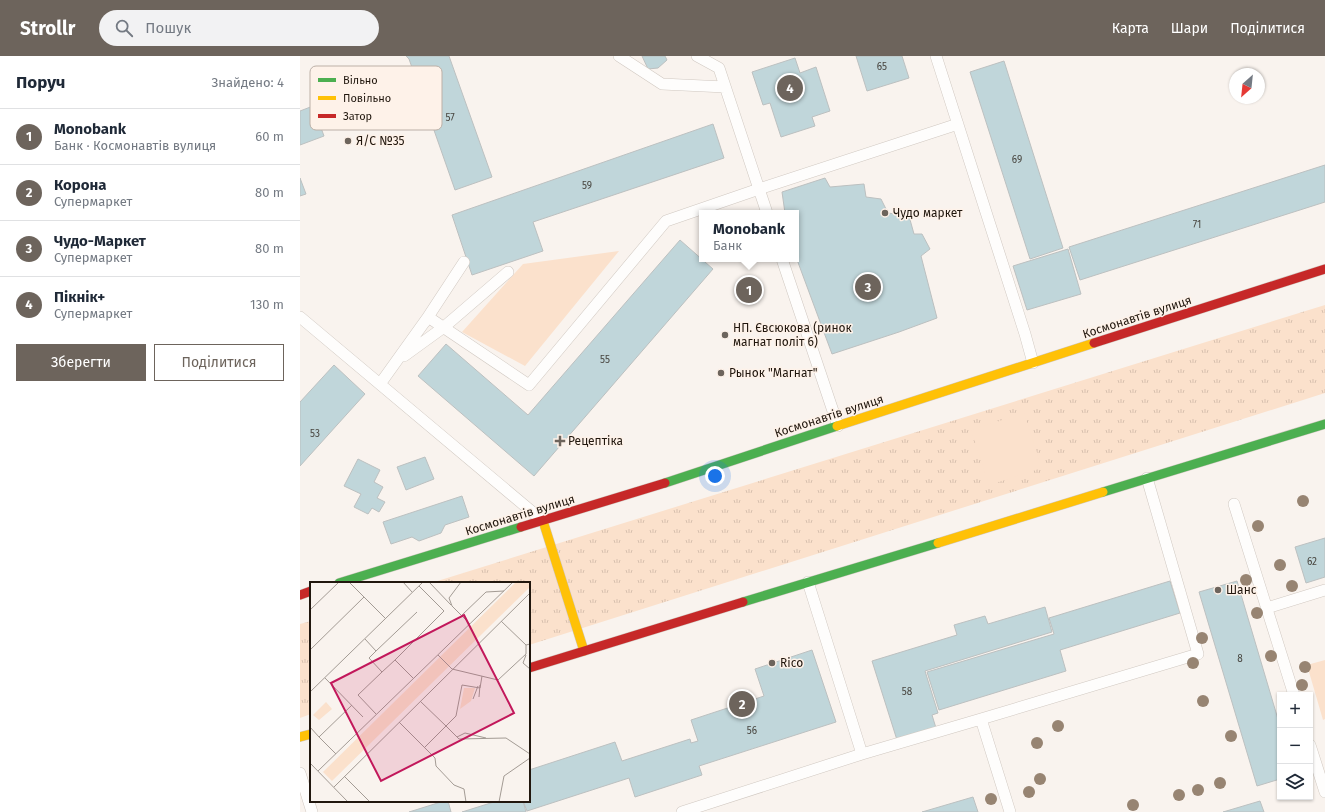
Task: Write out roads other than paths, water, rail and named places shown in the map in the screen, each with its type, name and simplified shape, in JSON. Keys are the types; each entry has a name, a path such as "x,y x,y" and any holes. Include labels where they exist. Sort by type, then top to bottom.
{"street":[{"name":"Космонавтів вулиця","path":"342,582 634,493 1325,268"},
{"path":"530,668 1325,424"},
{"path":"543,522 584,651"},
{"path":"300,595 310,591"},
{"path":"300,737 310,734"}],"lane":[{"path":"619,56 662,84 725,87"},
{"path":"629,56 640,70"},
{"path":"697,56 719,68 766,210"},
{"path":"936,56 1033,363"},
{"path":"428,317 529,385 666,221 958,124"},
{"path":"380,384 428,317 464,262"},
{"path":"783,262 838,426"},
{"path":"396,361 444,327 508,272"},
{"path":"300,316 543,522"},
{"path":"682,812 862,754 1198,654 1148,478"},
{"path":"1234,504 1293,692"},
{"path":"808,582 862,754"},
{"path":"1267,608 1325,590"},
{"path":"981,719 1010,812"},
{"path":"1313,754 1325,792"},
{"path":"300,773 312,812"}],"place":[{"name":"Пікнік+","path":"790,88"},
{"name":"Я/С №35","path":"348,141"},
{"name":"Чудо маркет","path":"885,213"},
{"name":"Чудо-Маркет","path":"868,287"},
{"name":"Monobank","path":"749,290"},
{"name":"НП. Євсюкова (ринок магнат політ 6)","path":"725,335"},
{"name":"Рынок \"Магнат\"","path":"721,373"},
{"name":"Рецептіка","path":"560,441"},
{"name":"Шанс","path":"1218,590"},
{"name":"Rico","path":"772,663"},
{"name":"Корона","path":"742,704"}]}
